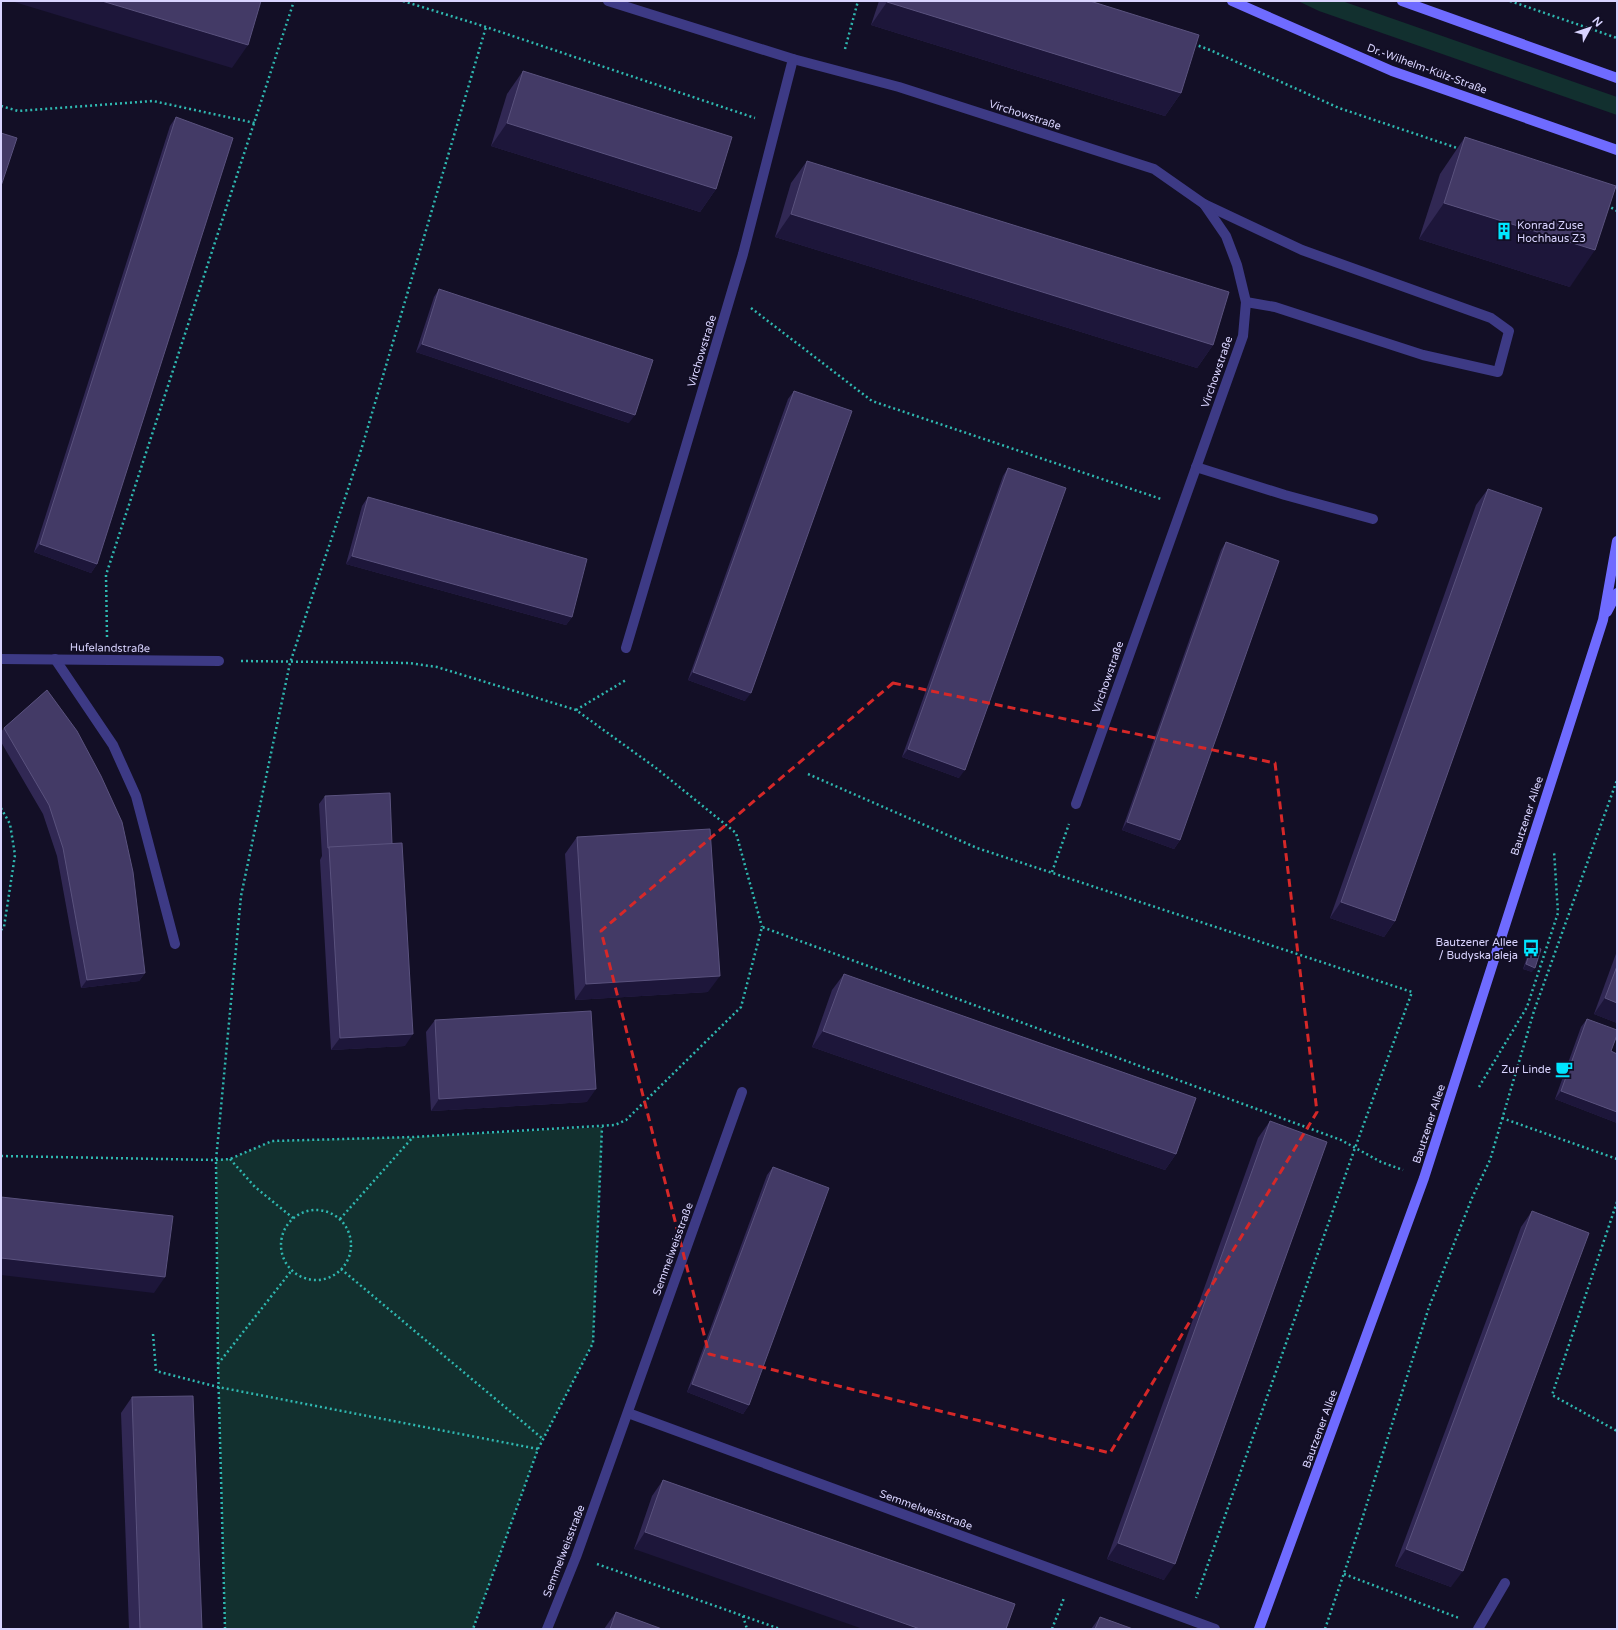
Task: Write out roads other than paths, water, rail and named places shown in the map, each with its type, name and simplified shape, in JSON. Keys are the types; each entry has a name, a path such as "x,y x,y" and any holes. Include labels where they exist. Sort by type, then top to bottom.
{"street":[{"name":"Virchowstraße","path":"608,1 793,58 899,87 1154,169 1204,204 1226,236 1237,265 1246,302 1243,336 1076,804"},
{"name":"Dr.-Wilhelm-Külz-Straße","path":"1232,1 1392,71 1617,150"},
{"path":"1402,1 1617,78"},
{"name":"Virchowstraße","path":"626,648 732,293 793,58"},
{"path":"1204,204 1302,250 1491,318 1509,331 1498,372 1423,355 1275,307 1246,302"},
{"path":"1196,467 1285,495 1373,519"},
{"name":"Bautzener Allee","path":"1260,1629 1424,1178 1603,620 1617,541"},
{"name":"Bautzener Allee","path":"1603,620 1617,593"},
{"name":"Hufelandstraße","path":"1,659 219,661"},
{"path":"55,659 113,745 136,796 175,944"},
{"name":"Semmelweisstraße","path":"547,1629 576,1557 742,1092"},
{"name":"Semmelweisstraße","path":"628,1413 1215,1629"},
{"path":"1478,1627 1505,1583"}],"place":[{"name":"Konrad Zuse Hochhaus Z3","path":"1504,231"},
{"name":"Bautzener Allee / Budyska aleja","path":"1531,948"},
{"name":"Zur Linde","path":"1564,1069"}]}
